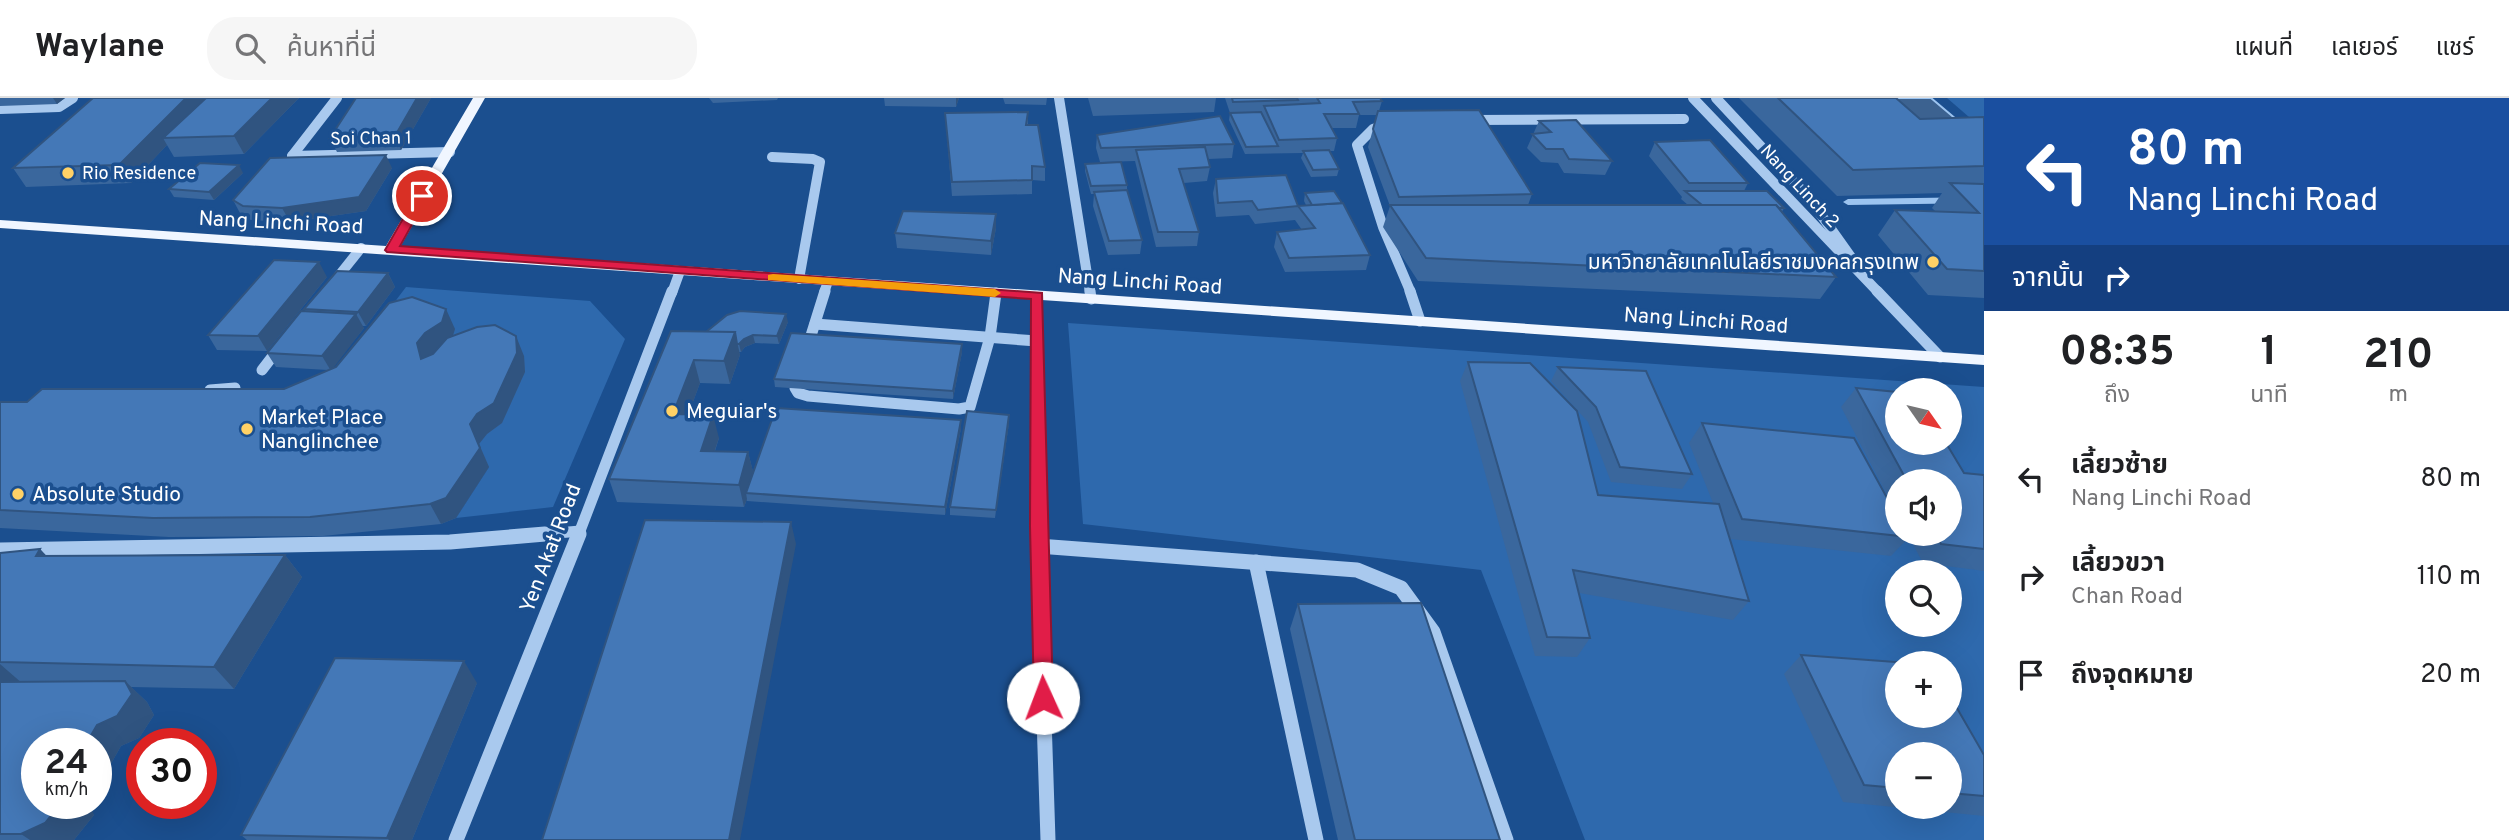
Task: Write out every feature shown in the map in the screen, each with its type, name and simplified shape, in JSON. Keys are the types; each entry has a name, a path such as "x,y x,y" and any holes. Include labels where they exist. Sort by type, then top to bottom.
{"main road":[{"path":"391,250 479,98"},
{"name":"Nang Linchi Road","path":"0,225 1984,360"}],"street":[{"path":"0,109 59,107 73,98"},
{"name":"Soi Chan 1","path":"337,98 292,156 450,152"},
{"path":"1059,98 1091,299"},
{"name":"Nang Linch 2","path":"1693,98 1940,357"},
{"path":"1716,98 1776,159 1835,228 1867,282"},
{"path":"1464,120 1684,119"},
{"path":"1396,120 1373,129 1357,145 1383,227 1420,321"},
{"path":"772,156 813,159 820,162 799,279"},
{"path":"322,296 361,248"},
{"name":"Yen Akat Road","path":"456,840 580,531 680,271"},
{"path":"809,342 828,281"},
{"path":"795,388 798,393 808,396 836,395 902,400 960,410 970,407 989,337 996,293"},
{"path":"1037,296 1038,546 1048,840"},
{"path":"815,324 916,336 1037,341"},
{"path":"262,370 288,338"},
{"path":"193,391 235,388"},
{"path":"0,550 450,542 580,531"},
{"path":"1038,546 1357,570 1401,588 1433,632 1506,840"},
{"path":"1256,562 1315,840"}],"shaded area":[{"path":"1880,98 1931,98 1976,136 1921,135"},
{"path":"1947,98 1984,98 1984,130"},
{"path":"406,287 590,301 625,339 553,507 456,518 489,467 378,324"},
{"path":"1068,323 1885,380 1885,455 1962,455 1962,385 1984,387 1984,840 1585,840 1481,570 1083,524"}],"building":[{"path":"93,98 186,98 119,165 13,168"},
{"path":"206,98 272,98 234,136 163,138"},
{"path":"356,98 417,98 395,136 330,138"},
{"path":"1232,98 1297,98 1298,100 1233,102"},
{"path":"1317,98 1380,98 1382,101 1353,102 1359,114 1324,114 1337,138 1279,140 1264,106 1320,103"},
{"path":"1778,98 1896,98 1920,119 1984,117 1984,166 1853,170"},
{"path":"1479,110 1532,194 1399,197 1373,129 1378,111"},
{"path":"1028,112 1026,125 1038,125 1045,167 1032,166 1032,180 952,182 945,113"},
{"path":"1261,112 1278,146 1246,147 1230,113"},
{"path":"1220,116 1234,144 1101,148 1097,135"},
{"path":"1576,120 1612,161 1569,159 1563,149 1546,149 1532,134 1551,132 1539,121"},
{"path":"1710,140 1748,183 1689,183 1655,142"},
{"path":"1205,147 1210,167 1179,169 1199,232 1158,232 1136,150"},
{"path":"1329,150 1339,169 1313,170 1303,151"},
{"path":"386,155 359,197 282,208 243,206 233,200 270,158"},
{"path":"1121,162 1127,185 1091,186 1085,164"},
{"path":"200,163 239,165 209,192 169,189"},
{"path":"1286,175 1298,206 1258,210 1252,201 1218,203 1216,179"},
{"path":"1950,183 1984,184 1984,271 1947,269 1895,210 1979,213"},
{"path":"1127,190 1142,240 1109,241 1094,192"},
{"path":"1334,191 1342,203 1312,205 1305,193"},
{"path":"1685,191 1767,191 1784,208 1776,205 1702,205"},
{"path":"1343,203 1370,255 1289,258 1277,232 1315,228 1298,206"},
{"path":"1390,205 1776,205 1836,277 1426,258"},
{"path":"903,211 996,214 991,241 895,233"},
{"path":"274,260 319,262 258,336 208,335"},
{"path":"337,271 388,273 358,312 304,309"},
{"name":"Market Place Nanglinchee","path":"412,297 446,309 442,322 425,333 417,343 421,359 433,354 447,338 477,327 495,325 516,336 517,353 494,403 477,414 470,424 480,448 446,498 430,504 310,517 153,518 0,510 0,402 27,402 42,389 284,389 336,367 389,303"},
{"path":"301,311 356,314 322,356 267,353"},
{"path":"740,311 786,314 777,336 753,335 737,344 735,332 706,332 727,315"},
{"path":"671,331 735,332 724,361 694,360 673,414 713,415 701,451 748,452 739,485 609,479"},
{"path":"791,333 962,344 953,391 774,379"},
{"path":"1468,362 1530,363 1577,411 1598,495 1719,504 1749,601 1573,570 1590,638 1547,637"},
{"path":"1558,367 1646,371 1692,474 1620,467 1596,407"},
{"path":"1856,388 1885,391 1885,441"},
{"path":"776,408 961,420 945,507 746,493"},
{"path":"967,411 1009,415 996,510 950,507"},
{"path":"1702,423 1854,438 1885,494 1885,534 1742,519"},
{"path":"1893,455 1953,455 1962,469 1900,469"},
{"path":"1962,470 1964,473 1984,475 1984,549 1958,546 1962,546"},
{"path":"645,520 791,522 729,840 542,840"},
{"path":"40,549 36,556 285,555 214,667 0,662 0,553"},
{"path":"1421,603 1500,840 1355,840 1298,604"},
{"path":"1801,655 1885,661 1885,728 1962,728 1962,717 1984,755 1984,796 1962,794 1962,742 1885,742 1885,787 1864,785"},
{"path":"335,658 464,661 387,838 241,835"},
{"path":"125,681 132,694 117,716 95,728 21,728 21,819 48,819 21,834 0,834 0,682"}],"waterway":[{"path":"1848,202 1984,200"}],"slow traffic":[{"path":"773,277 995,293"}],"place":[{"name":"Rio Residence","path":"68,173"},
{"name":"มหาวิทยาลัยเทคโนโลยีราชมงคลกรุงเทพ","path":"1933,262"},
{"name":"Meguiar's","path":"672,411"},
{"name":"Market Place Nanglinchee","path":"247,429"},
{"name":"Absolute Studio","path":"18,494"}],"route":[{"path":"422,196 391,250 1037,296 1038,526 1043,698"}]}
